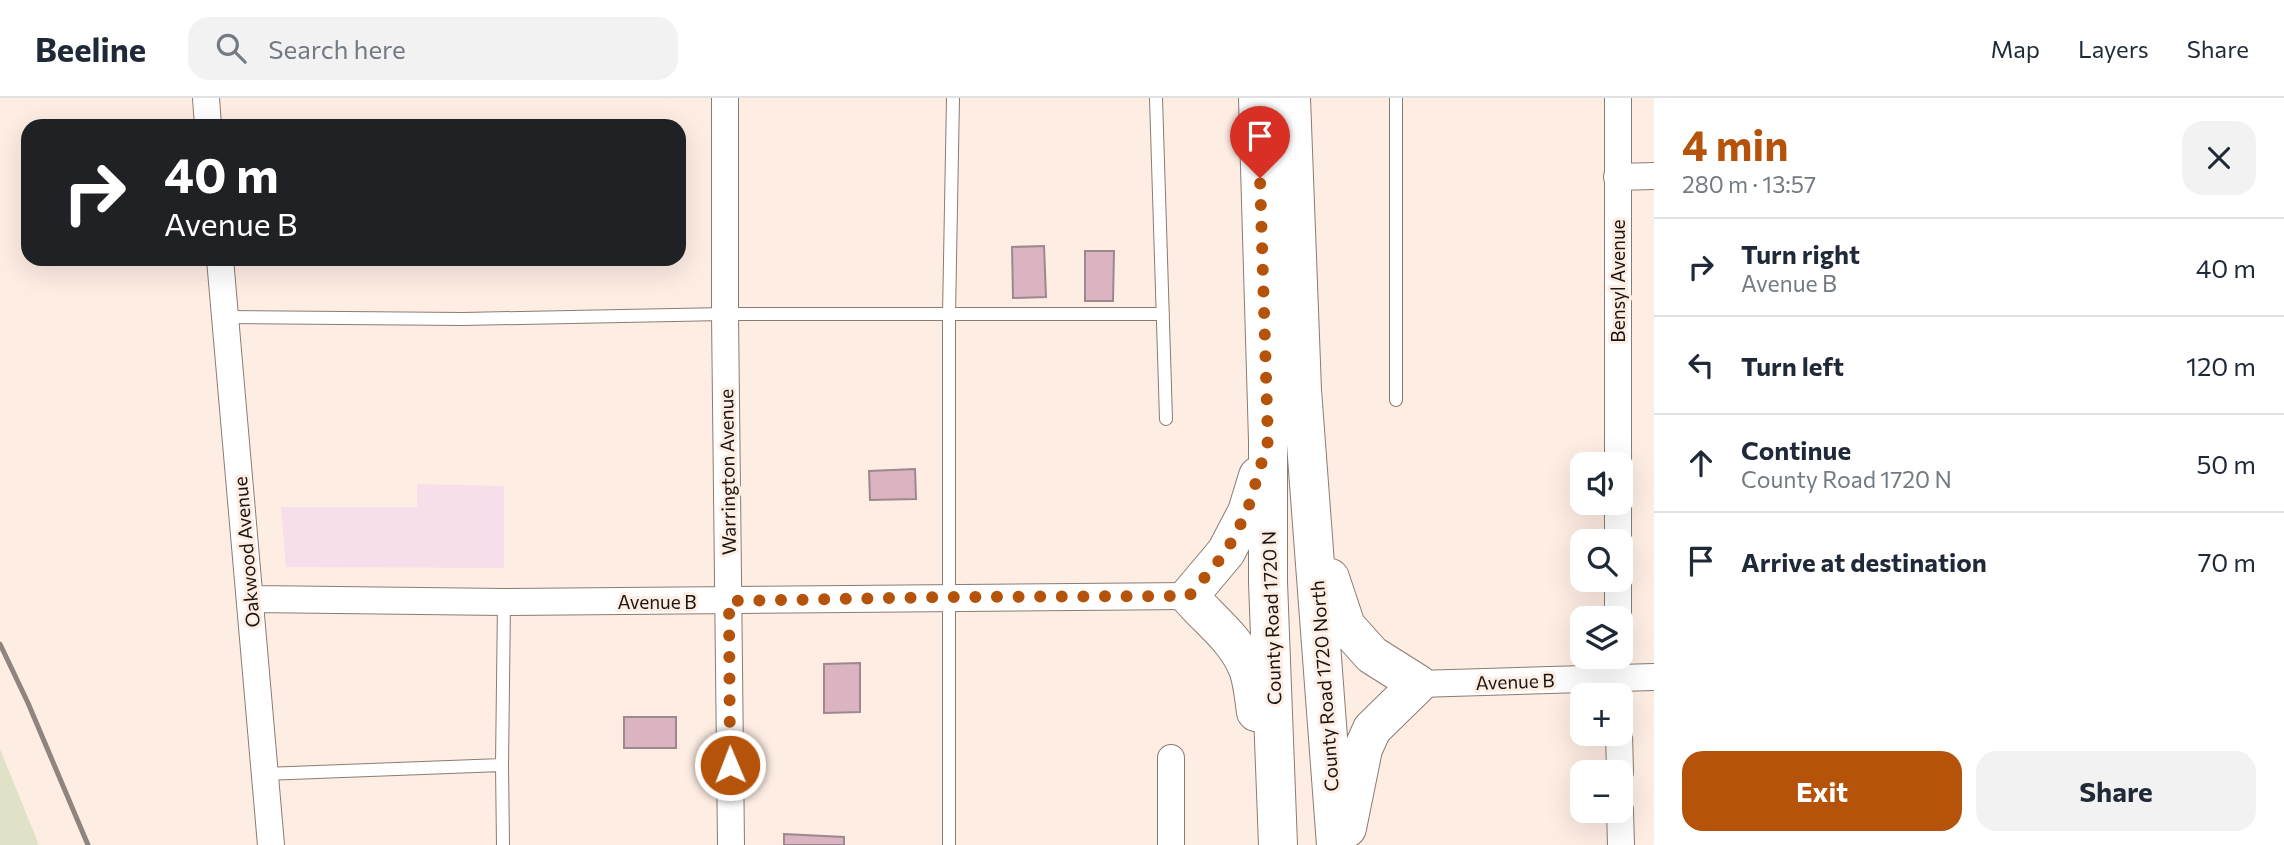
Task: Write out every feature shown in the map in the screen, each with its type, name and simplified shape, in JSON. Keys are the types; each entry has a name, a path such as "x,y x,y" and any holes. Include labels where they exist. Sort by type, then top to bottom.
{"main road":[{"name":"County Road 1720 N","path":"1258,98 1268,441 1268,582 1278,833"},
{"path":"1290,98 1302,390 1312,527 1346,626 1372,655 1418,684 1372,729 1363,749 1343,845"},
{"path":"1268,441 1247,512 1226,552 1189,596 1203,613 1226,633 1248,669 1278,833"},
{"name":"County Road 1720 North","path":"1312,527 1336,845"}],"street":[{"path":"206,98 208,119"},
{"name":"Warrington Avenue","path":"725,98 731,845"},
{"name":"Bensyl Avenue","path":"1618,98 1618,452"},
{"path":"1617,177 1654,176"},
{"name":"Oakwood Avenue","path":"221,266 271,845"},
{"name":"Avenue B","path":"251,599 504,602 1189,596"},
{"name":"Avenue B","path":"1418,684 1654,677"},
{"path":"1171,758 1171,845"},
{"path":"1620,823 1621,845"}],"lane":[{"path":"949,845 949,315 953,98"},
{"path":"1156,98 1166,419"},
{"path":"1396,98 1396,400"},
{"path":"225,317 463,319 725,314 1163,314"},
{"path":"503,845 504,602"},
{"path":"264,774 502,765"}],"shaded area":[{"path":"417,484 504,486 504,568 286,567 281,507 417,507"}],"green space":[{"path":"0,749 39,845 0,845"}],"building":[{"path":"1044,246 1046,297 1013,298 1012,247"},
{"path":"1085,251 1114,251 1113,301 1085,301"},
{"path":"915,469 916,499 870,500 869,471"},
{"path":"860,663 860,712 824,713 824,664"},
{"path":"624,717 676,717 676,748 624,748"},
{"path":"784,834 844,837 844,845 784,845"}],"railway":[{"path":"0,644 88,845"}],"route":[{"path":"730,765 729,601 1189,596 1226,552 1247,512 1268,441 1260,178"}]}
